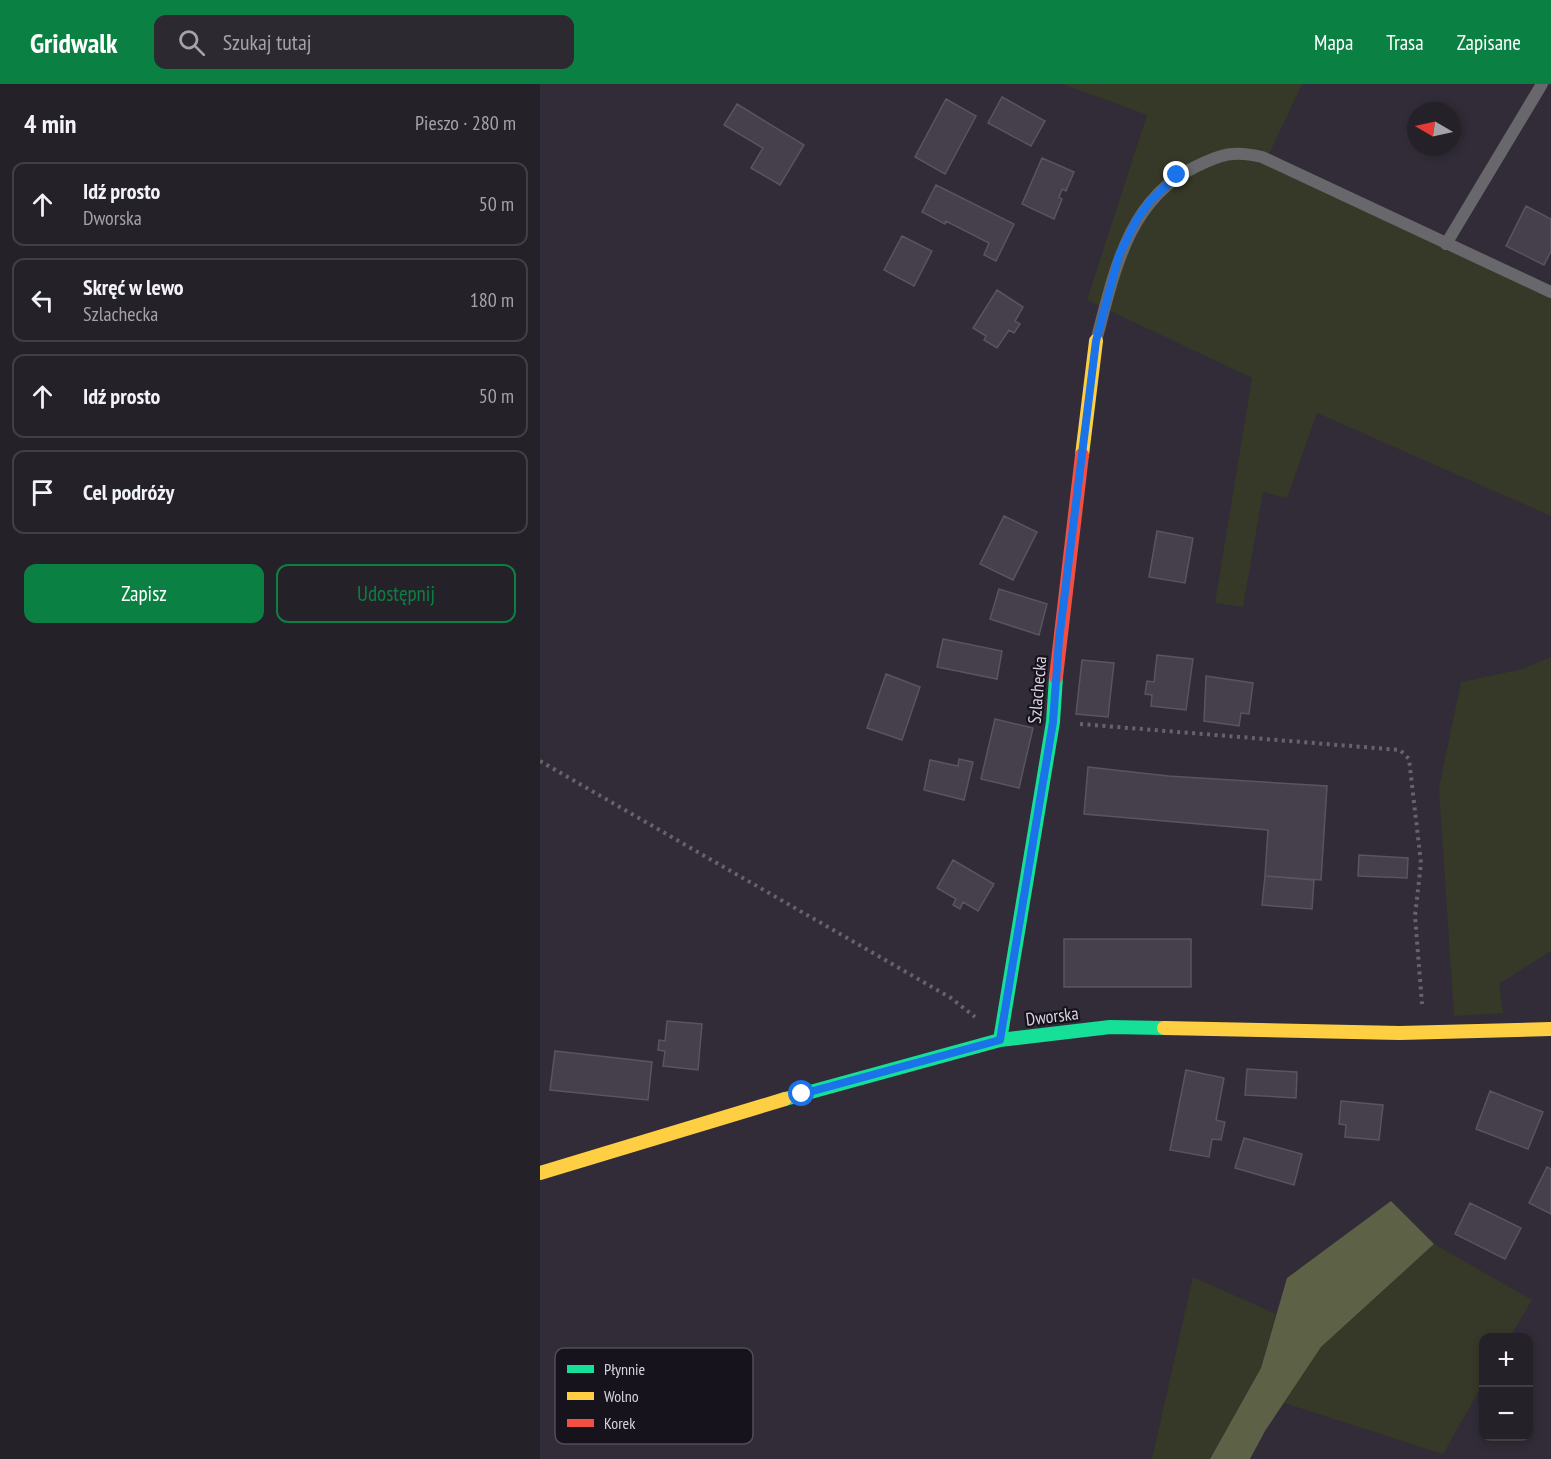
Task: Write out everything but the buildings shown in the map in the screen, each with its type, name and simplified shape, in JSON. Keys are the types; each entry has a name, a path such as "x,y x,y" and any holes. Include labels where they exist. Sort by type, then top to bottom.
{"street":[{"name":"Szlachecka","path":"1000,1040 1053,722 1059,640 1096,341"},
{"name":"Dworska","path":"540,1173 802,1094 1000,1040 1110,1027 1425,1032 1551,1029"}],"lane":[{"path":"1446,244 1542,84"},
{"path":"1096,341 1119,255 1137,219 1150,201 1177,175 1209,160 1240,152 1262,157 1551,292"}],"path":[{"path":"1053,722 1400,750 1409,759 1421,863 1415,916 1425,1032"},
{"path":"540,761 951,998 1000,1040"}],"green space":[{"path":"1063,84 1302,84 1269,154 1551,289 1551,516 1317,413 1287,498 1263,492 1243,607 1215,603 1252,378 1087,300 1147,115"},
{"path":"1551,657 1551,951 1499,984 1503,1013 1454,1016 1439,788 1461,682 1523,669"},
{"path":"1391,1201 1434,1244 1321,1347 1265,1431 1250,1459 1210,1459 1261,1368 1287,1278"},
{"path":"1434,1244 1532,1300 1512,1333 1479,1333 1479,1391 1443,1454 1284,1403 1321,1347"},
{"path":"1193,1277 1276,1314 1261,1368 1210,1459 1152,1459"}],"traffic: fast":[{"path":"1000,1040 1053,722 1056,677"},
{"path":"785,1099 1000,1040 1110,1027 1164,1028"}],"traffic: slow":[{"path":"1082,455 1096,341"},
{"path":"1164,1028 1400,1033 1551,1029"},
{"path":"540,1173 785,1099"}],"traffic: jam":[{"path":"1056,677 1082,455"}],"route":[{"path":"802,1094 1000,1040 1053,722 1059,640 1096,341 1119,255 1137,219 1150,201 1177,175"}]}
